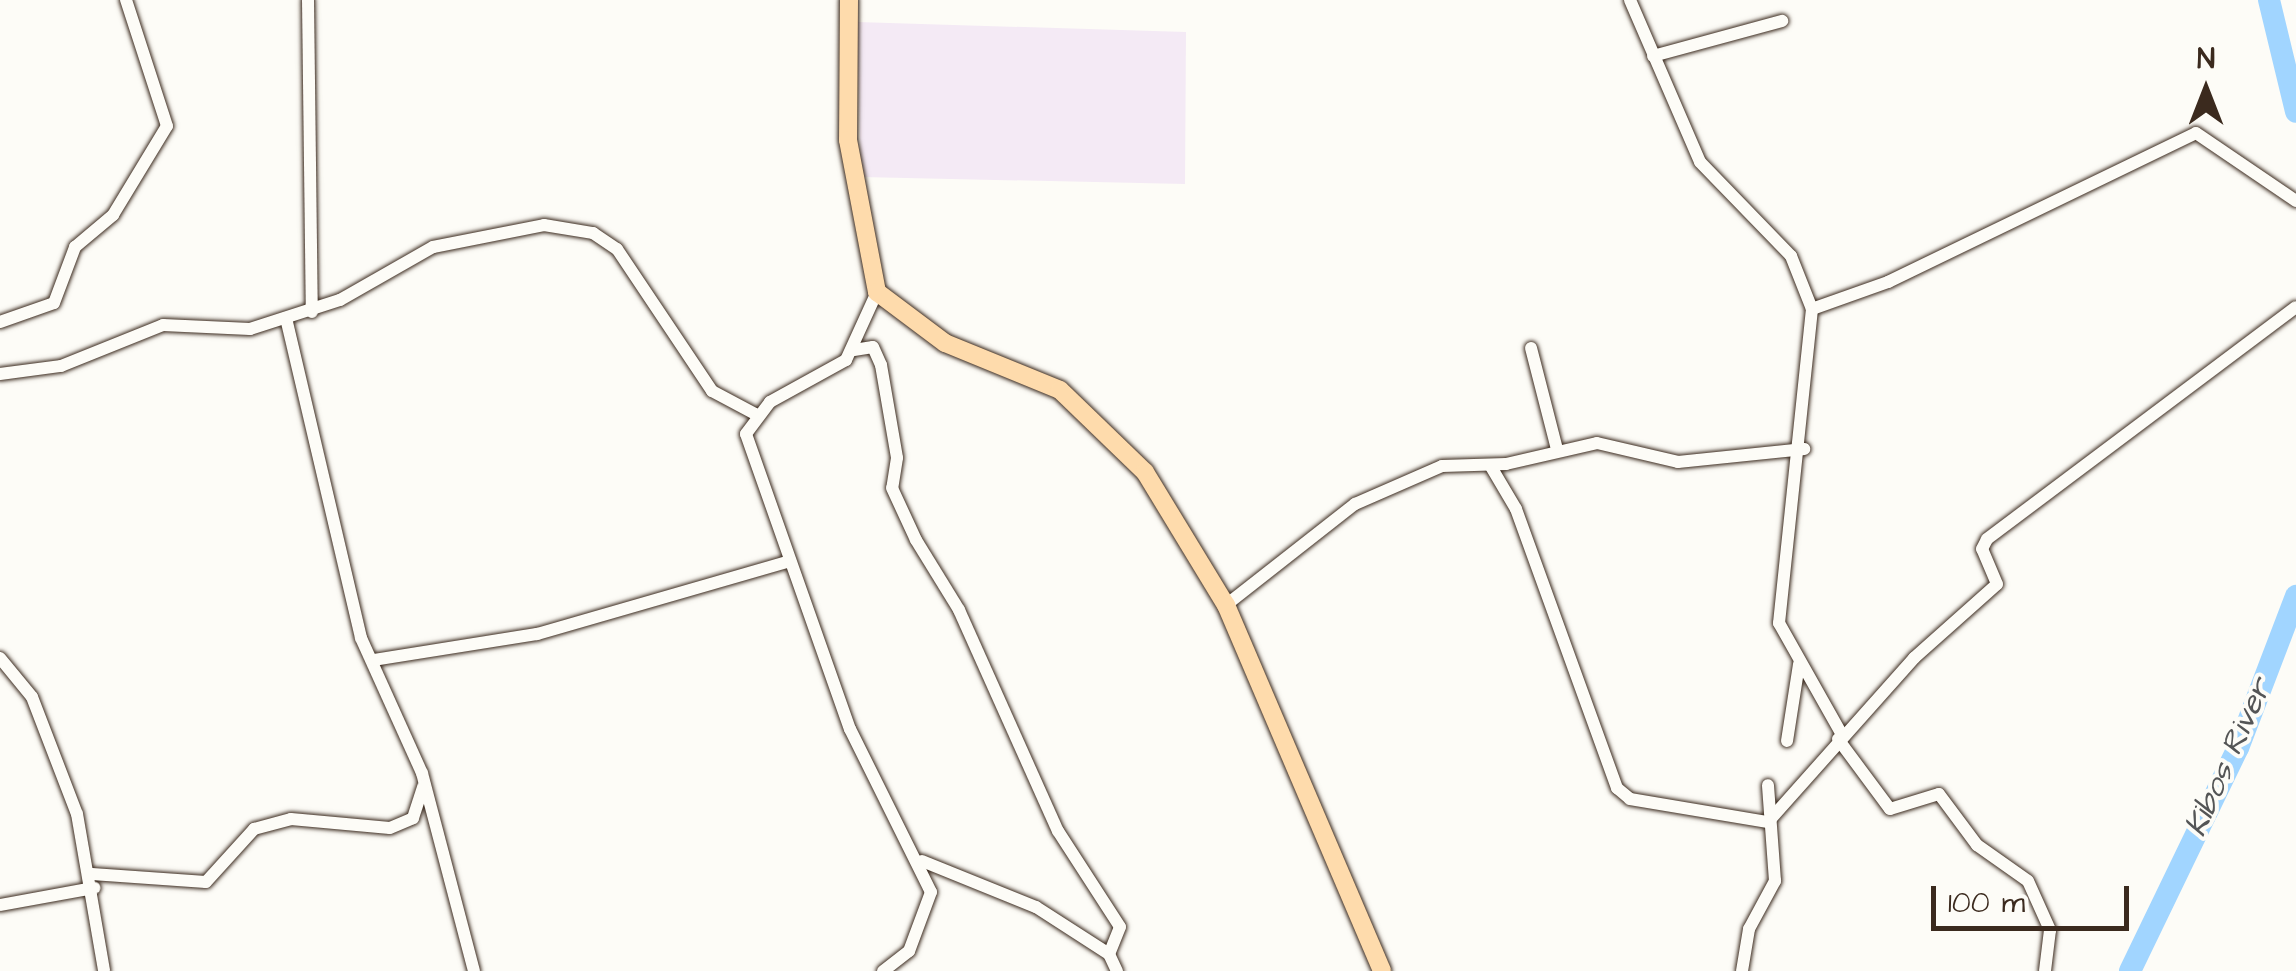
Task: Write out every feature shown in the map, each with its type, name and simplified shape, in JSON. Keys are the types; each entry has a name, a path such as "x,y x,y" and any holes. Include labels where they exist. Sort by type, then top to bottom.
{"main road":[{"path":"849,0 848,140 876,292 944,343 1085,408 1145,472 1226,605 1382,971"}],"street":[{"path":"0,322 54,303 75,247 114,216 167,126 126,0"},
{"path":"308,0 312,312"},
{"path":"1630,0 1700,162 1792,256 1812,308 1804,449 1778,612 1799,664 1840,737 1890,809 1938,794 1977,845 2028,881 2050,930 2045,971"},
{"path":"1653,56 1782,22"},
{"path":"1812,308 1888,282 2196,133 2296,201"},
{"path":"0,374 60,366 163,325 210,332 312,312 433,247 520,228 579,229 633,264 712,391 755,414"},
{"path":"854,350 876,292"},
{"path":"1768,822 1840,737 1997,584 1982,549 1987,539 2296,307"},
{"path":"286,318 374,660 424,779 474,971"},
{"path":"883,971 909,951 929,902 922,861 850,730 747,448 755,414 854,350 872,347 881,365 897,458 892,488 973,640 1058,831 1120,927 1109,954"},
{"path":"1532,348 1557,449"},
{"path":"1226,605 1380,490 1442,466 1490,465 1598,443 1710,462 1804,449"},
{"path":"1490,465 1516,509 1617,788 1630,799 1768,822"},
{"path":"374,660 538,634 790,561"},
{"path":"0,658 32,697 93,881 104,971"},
{"path":"1787,742 1799,664"},
{"path":"0,904 93,881 206,882 270,823 404,824 424,779"},
{"path":"1742,971 1749,929 1776,882 1768,822 1768,784"},
{"path":"922,861 1036,907 1109,954 1117,971"}],"shaded area":[{"path":"857,22 1186,32 1185,184 861,177"}],"waterway":[{"name":"Kibos River","path":"2269,0 2296,112"},
{"name":"Kibos River","path":"2130,971 2238,748 2296,596"}]}
